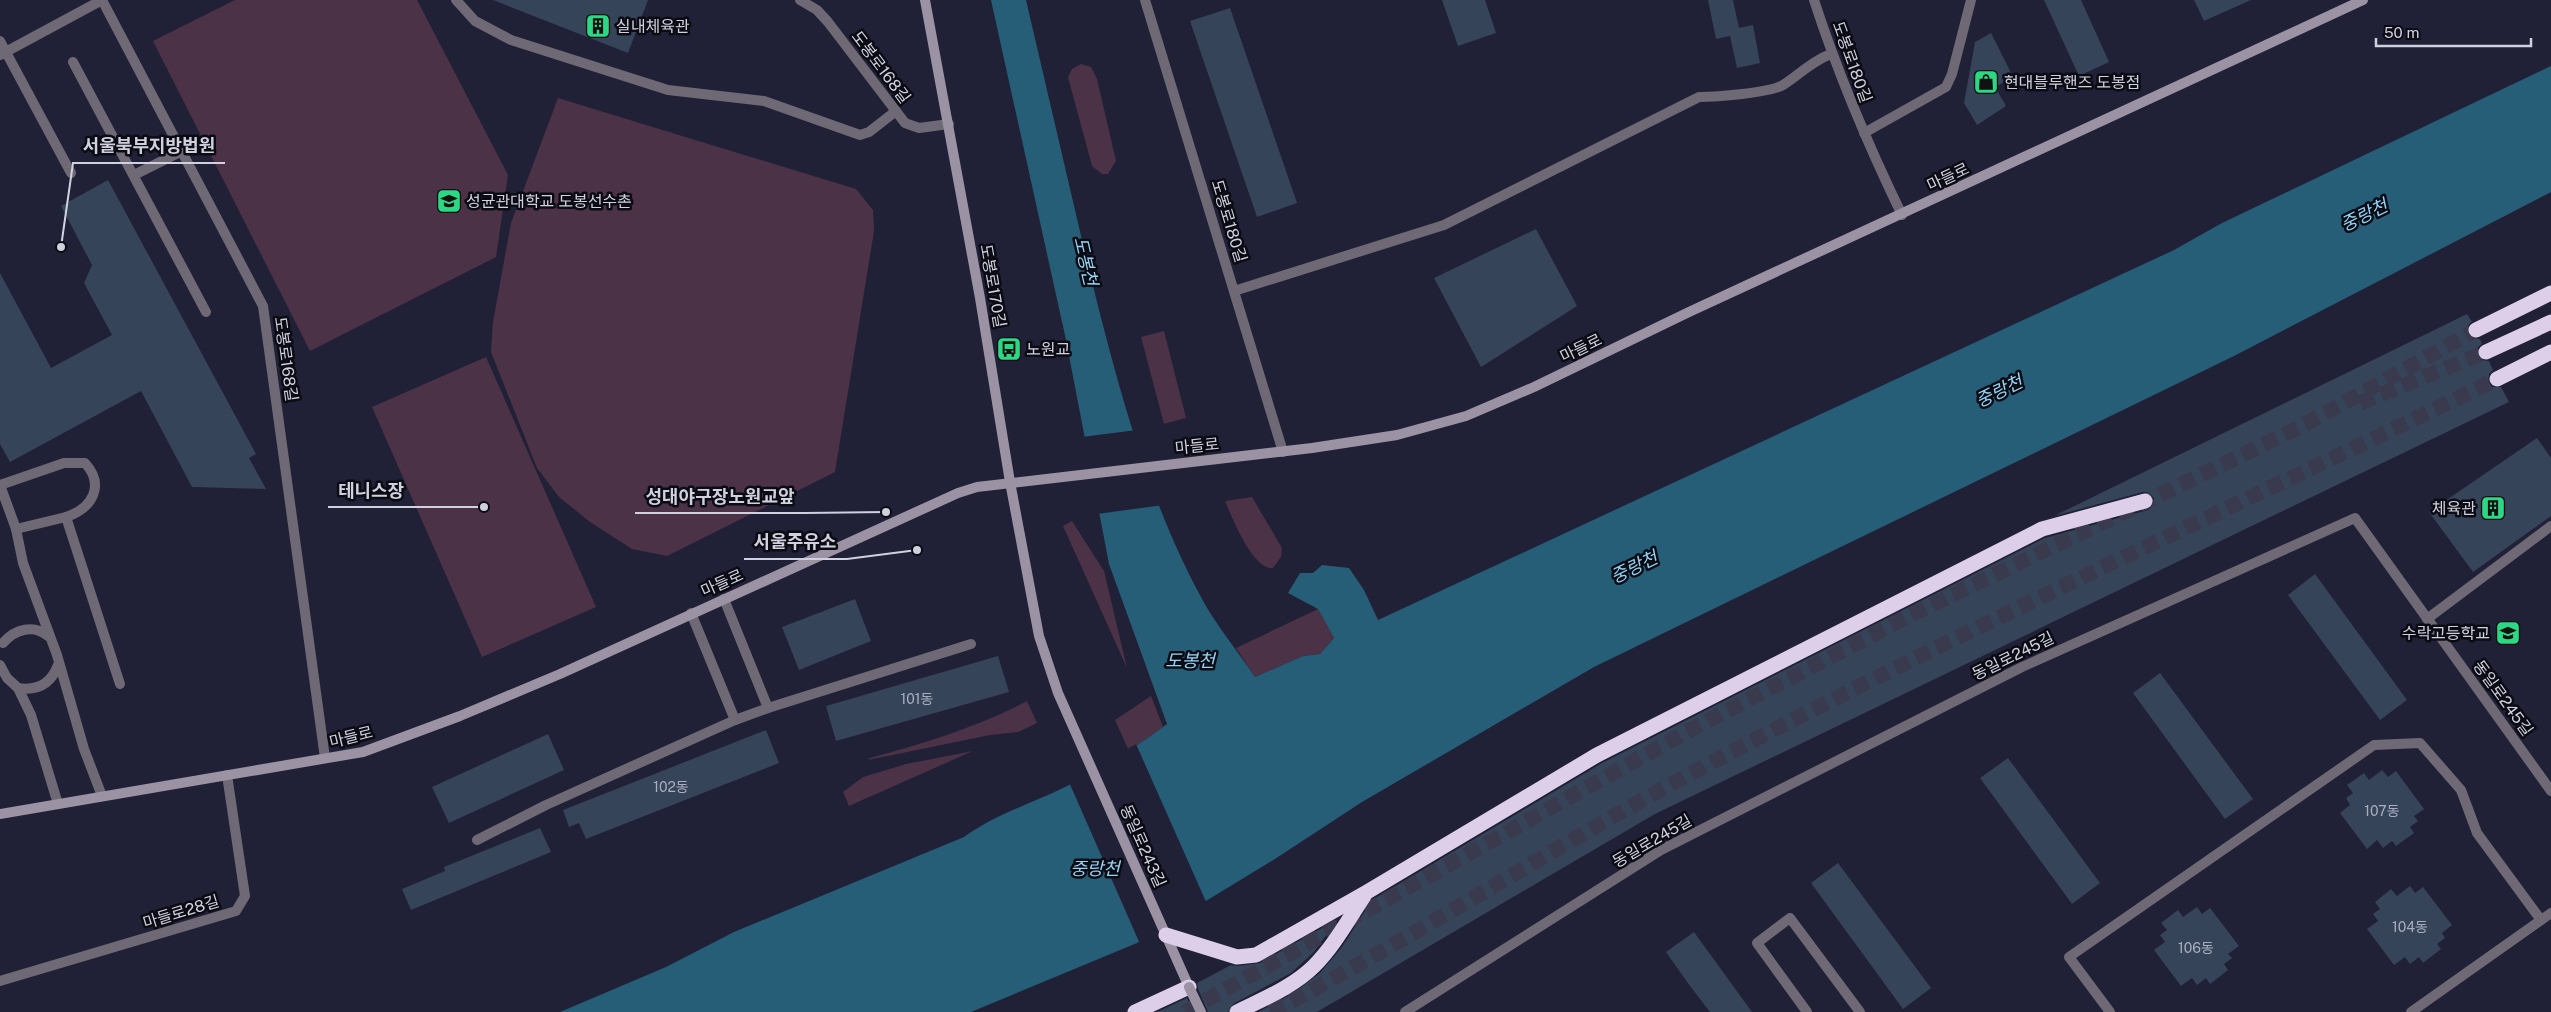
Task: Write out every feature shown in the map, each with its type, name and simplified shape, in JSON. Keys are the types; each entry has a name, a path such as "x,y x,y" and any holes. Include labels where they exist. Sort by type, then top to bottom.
{"highway":[{"path":"2476,330 2551,293"},
{"path":"2486,352 2551,322"},
{"path":"2497,379 2546,355"},
{"path":"1166,935 1237,957 1256,955 1363,898 1596,755 2042,529 2145,501"},
{"path":"1237,1012 1296,980 1313,967 1325,953 1363,898"},
{"path":"1135,1012 1189,987"}],"street":[{"path":"3,54 102,0"},
{"name":"도봉로168길","path":"102,0 263,306 325,758"},
{"path":"456,0 475,20 511,40 668,90 764,101 860,135 866,134 896,111"},
{"name":"도봉로168길","path":"800,0 817,10 828,22 905,123 914,127 949,124"},
{"name":"도봉로170길","path":"925,0 949,124 1010,482 1039,636 1058,692"},
{"name":"도봉로180길","path":"1145,0 1283,452"},
{"name":"도봉로180길","path":"1814,0 1831,54 1864,133 1902,215"},
{"path":"1864,133 1946,87 1952,74 1971,0"},
{"name":"마들로","path":"0,814 363,752 460,716 560,674 958,493 977,487 1283,452 1397,435 1466,416 1534,387 1689,312 2363,0"},
{"path":"0,41 3,54 72,173"},
{"path":"1234,291 1444,225 1699,97 1720,97 1781,86 1817,59 1831,54"},
{"path":"73,62 206,312"},
{"path":"134,176 182,151"},
{"path":"16,529 74,514 91,499 96,487 95,474 86,463 78,462 64,464 0,485 16,529 23,564 48,636 57,655 58,665 102,796"},
{"path":"66,517 120,684"},
{"name":"동일로245길","path":"1405,1012 1661,850 2022,667 2356,518 2551,791"},
{"path":"2428,619 2551,526"},
{"path":"724,598 768,708"},
{"path":"691,613 736,720"},
{"path":"1,643 22,630 37,630 48,636"},
{"path":"477,840 546,805 736,720 768,708 971,644"},
{"path":"0,665 7,678 18,688 31,715 58,804"},
{"path":"18,688 31,690 39,688 48,682 58,665"},
{"name":"동일로243길","path":"1058,692 1201,1012"},
{"path":"2110,1012 2069,957 2374,745 2420,743 2461,790 2477,833 2541,920"},
{"name":"마들로28길","path":"0,981 236,911 245,896 227,775"},
{"path":"2411,1012 2551,913"},
{"path":"1807,1012 1757,943 1790,918 1860,1012"}],"shaded area":[{"path":"235,0 417,0 508,175 496,257 310,351 153,41"},
{"path":"1081,64 1091,67 1097,79 1116,161 1108,174 1102,174 1092,166 1068,77 1072,69"},
{"path":"558,98 856,189 873,210 874,231 835,472 667,556 632,549 590,522 559,497 537,468 491,352 493,322 511,223"},
{"path":"1164,331 1186,418 1164,424 1141,337"},
{"path":"486,357 596,607 482,657 372,407"},
{"path":"1252,497 1282,548 1281,557 1273,568 1265,567 1251,552 1244,542 1225,501"},
{"path":"1072,521 1104,571 1127,668 1063,526"},
{"path":"1318,609 1334,638 1320,654 1303,656 1255,677 1236,648"},
{"path":"1151,696 1163,727 1129,751 1115,720"},
{"path":"1027,701 1037,723 1018,732 990,735 868,760 970,727"},
{"path":"973,751 849,806 843,792 863,777 906,764"}],"water":[{"name":"중랑천","path":"991,0 1026,0 1086,257 1108,345 1134,436 1166,524 1185,566 1211,615 1255,677 1303,656 1320,654 1334,638 1318,609 1288,593 1300,573 1313,573 1322,565 1349,568 1364,590 1378,620 2174,250 2222,223 2551,66 2551,192 2234,356 1594,667 1362,802 1278,857 1137,943 971,1012 560,1012 666,967 734,932 964,837 1000,816 1090,774 1130,750 1167,724 1109,564 1066,340"}],"pier":[{"path":"1137,430 1163,505 1097,514 1082,437"},
{"path":"1136,744 1207,904 1140,944 1069,782"}],"building":[{"name":"실내체육관","path":"493,0 648,0 628,53"},
{"path":"1442,0 1485,0 1496,33 1458,46"},
{"path":"1708,0 1733,0 1739,28 1753,25 1760,63 1737,68 1730,36 1716,39"},
{"path":"2044,0 2081,0 2109,62 2079,76"},
{"path":"2194,0 2251,0 2204,21"},
{"path":"1230,8 1297,203 1257,217 1190,21"},
{"name":"현대블루핸즈 도봉점","path":"1991,33 2013,77 1995,87 2006,106 1977,125 1964,103 1975,42"},
{"path":"108,180 256,454 249,458 266,489 192,487 141,391 10,462 0,444 0,273 51,368 112,335 84,283 92,265 61,206"},
{"path":"1536,229 1577,306 1481,367 1434,278"},
{"path":"2467,314 2472,322 2468,325 2467,334 2471,338 2480,339 2482,344 2478,347 2477,355 2481,360 2489,361 2493,370 2489,374 2488,383 2492,387 2501,387 2509,402 1655,814 1317,1012 1258,1012 1292,994 1320,973 1342,947 1372,900 1602,763 2045,538 2148,510 2154,504 2154,498 2148,492 2143,492 2054,516"},
{"name":"체육관","path":"2537,438 2551,458 2551,516 2473,572 2429,512"},
{"path":"2315,574 2407,700 2380,720 2288,595"},
{"path":"855,599 871,641 799,670 782,627"},
{"path":"998,656 1009,692 836,741 826,706"},
{"path":"2160,673 2253,799 2225,819 2133,693"},
{"path":"766,730 779,763 586,839 579,823 569,827 563,810"},
{"path":"548,734 564,770 449,823 432,787"},
{"path":"2008,758 2100,883 2072,904 1980,778"},
{"path":"2382,770 2388,777 2396,771 2424,809 2414,816 2418,821 2410,827 2414,833 2396,846 2392,841 2383,848 2377,840 2367,849 2340,813 2350,805 2346,798 2353,793 2347,785 2364,773 2369,780"},
{"path":"540,828 551,852 411,910 402,889 445,871 444,867"},
{"path":"1838,863 1931,988 1903,1009 1811,883"},
{"path":"2410,886 2415,893 2423,887 2452,925 2442,933 2445,938 2437,944 2441,949 2423,963 2419,957 2410,964 2405,957 2394,965 2367,929 2378,921 2373,914 2380,909 2375,902 2391,889 2397,896"},
{"path":"2197,907 2202,914 2210,908 2239,946 2228,954 2232,958 2224,964 2228,970 2210,984 2206,978 2197,985 2192,978 2181,986 2154,950 2165,942 2160,935 2167,930 2161,923 2178,910 2183,917"},
{"path":"1338,919 1314,952 1291,973 1233,1004 1228,1012 1208,1012 1197,983 1231,965 1260,963"},
{"path":"1694,932 1752,1012 1710,1012 1690,986 1666,952"},
{"path":"1187,998 1193,1012 1157,1012"}],"tunnel":[{"path":"1185,1012 1688,731 1913,614 2298,428 2476,330"},
{"path":"2360,403 2486,352"},
{"path":"1271,1012 1385,950 1610,818 1819,706 2012,611 2497,379"}],"place":[{"name":"실내체육관","path":"598,26"},
{"name":"현대블루핸즈 도봉점","path":"1986,82"},
{"name":"성균관대학교 도봉선수촌","path":"449,201"},
{"name":"서울북부지방법원","path":"61,247"},
{"name":"노원교","path":"1009,349"},
{"name":"테니스장","path":"484,507"},
{"name":"체육관","path":"2493,508"},
{"name":"성대야구장노원교앞","path":"886,512"},
{"name":"서울주유소","path":"917,550"},
{"name":"수락고등학교","path":"2508,633"}],"water label":[{"name":"도봉천","path":"1086,261"},
{"name":"도봉천","path":"1190,660"}]}
